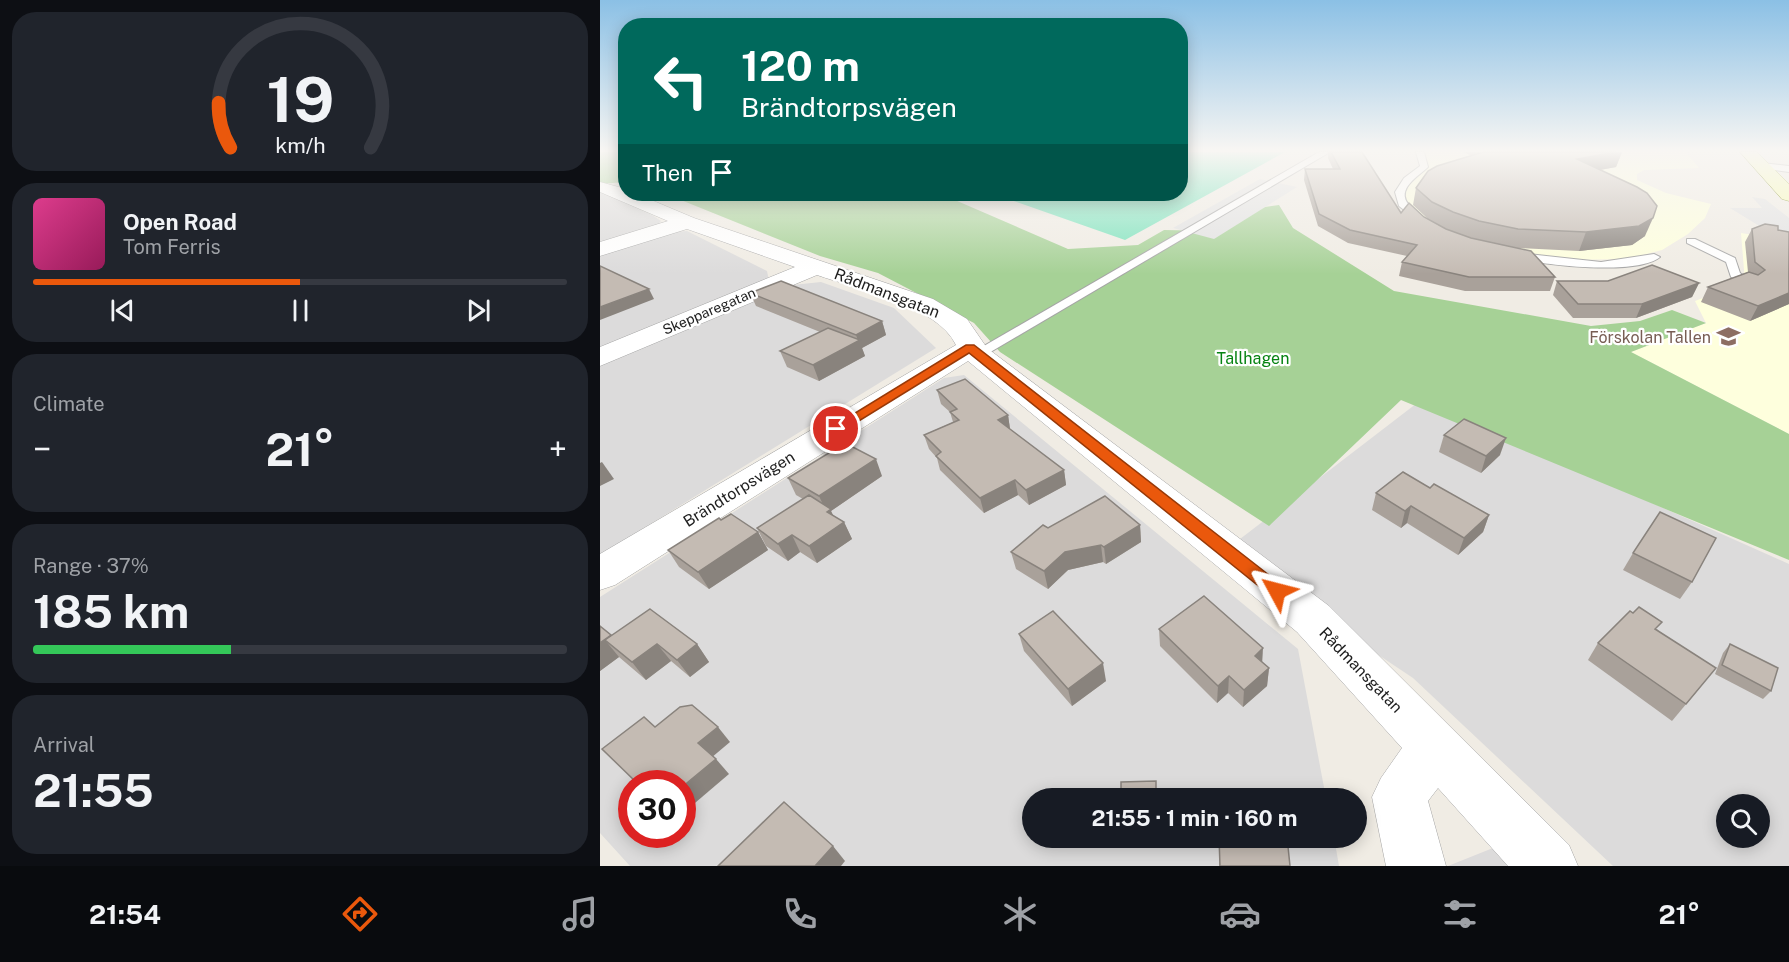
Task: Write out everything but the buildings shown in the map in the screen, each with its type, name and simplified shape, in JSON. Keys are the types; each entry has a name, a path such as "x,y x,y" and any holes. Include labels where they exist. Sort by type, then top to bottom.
{"street":[{"name":"Rådmansgatan","path":"638,201 687,222 924,304 945,315 961,330 973,351 1313,619 1548,866"},
{"path":"600,249 687,222"},
{"name":"Skepparegatan","path":"600,357 818,266"},
{"name":"Brändtorpsvägen","path":"600,574 973,351"},
{"path":"1416,866 1400,797 1415,772 1439,752"}],"lane":[{"path":"973,351 1254,192"},
{"path":"1400,192 1402,204 1418,219 1436,230"},
{"path":"1691,241 1731,260 1735,275 1749,283"},
{"path":"1505,253 1536,260 1602,265 1627,263 1654,257"}],"shaded area":[{"path":"600,192 661,221 655,228 600,245"},
{"path":"1236,192 1288,192 1214,239 1173,228"},
{"path":"1665,192 1711,204 1705,218 1688,234 1662,250 1627,259 1565,260 1503,251 1418,215 1407,202 1404,193"},
{"path":"1752,197 1765,199 1789,218 1789,235 1774,235 1730,208 1762,208"},
{"path":"687,231 767,271 769,281 600,350 600,255 672,232"},
{"name":"Förskolan Tallen","path":"1741,233 1771,238 1789,246 1789,434 1631,352 1706,323 1695,301 1745,282"},
{"path":"821,282 894,308 936,348 600,555 600,363 783,286"},
{"path":"964,375 1298,649 1324,788 1022,788 1022,848 1336,848 1339,866 630,866 600,833 600,597 944,378"},
{"path":"1421,400 1789,564 1789,866 1613,866 1413,678 1374,652 1296,581 1240,539"},
{"path":"1493,848 1509,866 1448,866"}],"green space":[{"path":"1188,192 1212,192 1125,240 1014,201 1188,201"},
{"name":"Tallhagen","path":"683,201 957,201 1068,249 1138,245 1164,230 1217,231 1251,209 1279,205 1293,228 1394,291 1591,326 1640,321 1672,310 1706,323 1631,352 1789,434 1789,560 1401,400 1269,526 1000,352 974,323 878,273 820,256"}],"place":[{"name":"Förskolan Tallen","path":"1729,337"}],"route":[{"path":"836,429 970,348 1277,591"}]}
